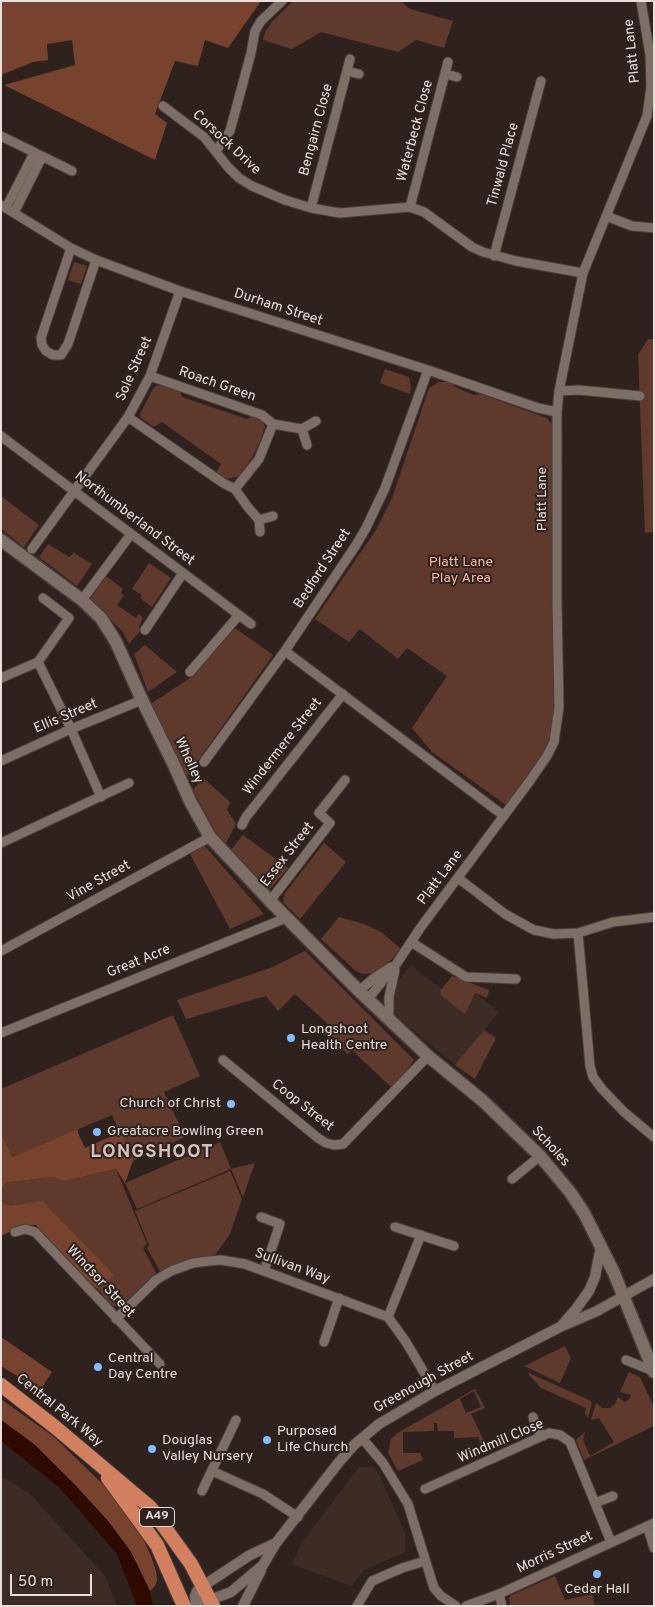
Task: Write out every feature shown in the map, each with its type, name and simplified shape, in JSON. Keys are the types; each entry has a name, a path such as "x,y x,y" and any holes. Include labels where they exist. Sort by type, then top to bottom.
{"highway":[{"name":"Central Park Way","path":"1,1385 150,1507 192,1564 203,1586"},
{"name":"Central Park Way","path":"96,1462 157,1546 193,1606"},
{"name":"A49","path":"203,1586 212,1603"}],"main road":[{"name":"Whelley","path":"1,540 82,600 101,618 116,642 190,801 210,836 286,918 364,995"},
{"name":"Scholes","path":"364,995 428,1056 483,1101 540,1156 570,1192 584,1213 601,1246 624,1296 653,1371"}],"street":[{"path":"216,151 230,131 255,31 261,21 282,1"},
{"name":"Platt Lane","path":"389,1019 389,991 398,963 411,942 547,756 554,742 559,707 558,391 583,273 647,116 650,86 650,55 641,1"},
{"name":"Bengairn Close","path":"311,208 350,59"},
{"name":"Waterbeck Close","path":"410,207 448,62"},
{"path":"347,71 359,74"},
{"path":"445,74 457,77"},
{"name":"Tinwald Place","path":"494,256 542,94 541,81"},
{"name":"Corsock Drive","path":"163,106 189,125 216,151 228,167 252,186 311,208 340,213 410,207"},
{"path":"1,136 72,171"},
{"path":"7,209 38,155"},
{"path":"410,207 424,212 472,247 494,256 583,273"},
{"name":"Durham Street","path":"7,209 72,248 96,260 180,291 428,370 538,408 557,412"},
{"path":"606,216 632,226 654,228"},
{"path":"72,248 41,338 42,345 46,351 53,355 61,355 68,344 96,260"},
{"name":"Sole Street","path":"32,549 128,417 150,376 180,291"},
{"name":"Bedford Street","path":"204,762 285,651 356,545 374,514 428,370"},
{"name":"Roach Green","path":"150,376 262,415 272,424 302,429"},
{"path":"558,391 579,390 640,396"},
{"path":"128,417 223,483 235,489 260,520 260,532"},
{"path":"307,445 302,429 316,421"},
{"path":"235,489 259,459 272,424"},
{"name":"Northumberland Street","path":"1,436 250,624"},
{"path":"260,520 273,516"},
{"path":"82,600 131,534"},
{"path":"145,630 183,573"},
{"path":"1,678 38,662 69,618 43,598"},
{"path":"190,672 239,615"},
{"path":"285,651 504,816"},
{"path":"38,662 71,729 101,797"},
{"name":"Windermere Street","path":"242,819 342,694"},
{"name":"Ellis Street","path":"1,761 71,729 142,700"},
{"name":"Essex Street","path":"270,901 330,823 319,813 344,780"},
{"path":"1,842 129,783"},
{"name":"Vine Street","path":"1,951 210,836"},
{"path":"458,878 519,923 534,930 554,934 578,933 613,922 654,917"},
{"name":"Great Acre","path":"1,1033 286,918"},
{"path":"578,933 590,1066 593,1077 602,1090 624,1112 654,1137"},
{"path":"411,942 466,977 516,979"},
{"name":"Platt Lane","path":"364,995 398,963"},
{"name":"Coop Street","path":"223,1060 318,1138 334,1145 343,1144 428,1056"},
{"path":"512,1179 540,1156"},
{"path":"261,1217 280,1224 264,1271"},
{"path":"395,1227 454,1246"},
{"name":"Windsor Street","path":"14,1232 25,1229 34,1232 160,1364"},
{"path":"421,1235 388,1318 406,1342 435,1391"},
{"path":"560,1327 589,1291 595,1277 601,1246"},
{"name":"Sullivan Way","path":"116,1320 156,1280 182,1266 221,1260 245,1264 388,1318"},
{"name":"Greenough Street","path":"193,1606 212,1603 235,1589 263,1565 276,1543 298,1518 339,1462 362,1438 403,1408 560,1327 597,1311 654,1279"},
{"path":"324,1342 339,1298"},
{"path":"626,1360 653,1371"},
{"path":"533,1417 536,1428 543,1436"},
{"path":"202,1491 236,1420"},
{"name":"Windmill Close","path":"425,1489 543,1436 549,1434 560,1435 570,1442 611,1542"},
{"path":"362,1438 383,1463 408,1504 434,1588 441,1596 456,1606"},
{"path":"212,1471 263,1494 298,1518"},
{"path":"595,1503 613,1496"},
{"path":"650,1524 654,1548"},
{"name":"Morris Street","path":"466,1606 499,1594 650,1524"},
{"name":"Greenough Street","path":"203,1586 250,1556 276,1543"},
{"path":"357,1606 372,1581 387,1573 425,1561"},
{"path":"243,1606 263,1565"},
{"path":"193,1606 197,1591 203,1586"},
{"path":"499,1594 502,1606"}],"shaded area":[{"path":"1,1 261,1 228,48 205,40 198,66 175,61 155,114 167,123 155,160 4,85 75,65 72,40 47,44 48,60 33,62 1,75"},
{"path":"411,965 466,1009 475,993 499,1012 455,1065 399,1018 395,1011 392,997 394,987"},
{"path":"78,1129 85,1148 114,1135 122,1135 133,1161 125,1183 116,1169 64,1181 50,1177 6,1183 1,1189 1,1132 12,1157"},
{"path":"1,1198 3,1203 11,1206 42,1201 114,1275 98,1289 89,1283 36,1225 23,1225 1,1236"},
{"path":"1,1337 52,1372 40,1390 1,1366"},
{"path":"1,1399 54,1437 118,1499 139,1530 151,1556 157,1580 155,1586 150,1591 131,1552 108,1521 35,1445 1,1420"},
{"path":"1,1420 35,1445 108,1521 131,1552 150,1591 153,1606 137,1606 117,1554 60,1488 1,1441"},
{"path":"359,1467 374,1467 379,1474 405,1533 405,1552 364,1570 351,1586 292,1564 301,1544"},
{"path":"1,1476 29,1493 105,1576 117,1606 1,1606"}],"green space":[{"path":"293,1 401,1 410,9 453,21 444,48 416,40 398,52 321,32 292,49 263,40 265,32 271,23"},
{"path":"74,262 87,266 81,284 68,280"},
{"path":"648,339 654,339 654,532 645,533 638,355"},
{"path":"385,369 409,377 410,394 380,383"},
{"name":"Platt Lane Play Area","path":"439,382 451,382 457,388 474,395 481,394 547,418 553,425 556,708 546,754 506,805 432,752 412,728 447,676 407,648 398,659 360,629 349,642 315,619 376,530 392,498 429,388"},
{"path":"160,385 180,392 182,397 247,419 251,417 260,418 265,426 262,437 253,456 239,476 227,479 216,473 221,464 162,422 154,427 141,418 140,414 153,389"},
{"path":"1,496 39,525 24,547 1,529"},
{"path":"48,544 69,557 74,553 92,564 77,586 39,557"},
{"path":"149,563 171,578 152,607 140,598 142,595 132,589"},
{"path":"106,576 123,589 121,593 124,595 117,605 136,618 139,614 143,618 139,627 141,630 129,644 123,632 90,599"},
{"path":"235,628 273,655 185,779 149,705 193,676"},
{"path":"145,645 177,672 148,692 134,654"},
{"path":"203,778 230,802 227,810 236,824 226,843 220,840 193,790"},
{"path":"243,835 288,868 270,889 230,851"},
{"path":"324,843 346,862 300,919 283,902 285,893"},
{"path":"204,845 264,914 230,929 190,854"},
{"path":"339,917 364,924 381,932 401,949 378,972 363,974 356,971 321,939"},
{"path":"305,951 414,1060 394,1090 352,1050 348,1054 324,1034 330,1026 295,994 278,1011 266,996 186,1019 177,1000 273,967"},
{"path":"452,976 489,990 487,998 475,993 465,1014 441,995 440,991"},
{"path":"173,1015 200,1076 164,1092 185,1137 133,1161 112,1115 12,1157 1,1132 1,1089"},
{"path":"484,1030 496,1038 475,1079 455,1065"},
{"path":"220,1142 231,1169 137,1209 125,1183"},
{"path":"255,1163 243,1197 231,1169"},
{"path":"116,1169 147,1244 143,1248 156,1273 120,1307 111,1306 98,1289 114,1274 11,1206 3,1203 1,1198 1,1189 6,1183 50,1177 64,1181"},
{"path":"230,1171 242,1199 230,1234 213,1258 197,1258 178,1263 161,1273 147,1248 149,1245 135,1211"},
{"path":"565,1346 571,1358 560,1383 524,1366"},
{"path":"629,1372 640,1377 654,1407 654,1426 584,1460 576,1440 585,1432 583,1440 590,1456 614,1442 599,1418 591,1420 596,1403 602,1408 610,1408 615,1404 618,1397 625,1402 630,1398 631,1395 620,1392"},
{"path":"529,1373 591,1401 588,1418 585,1414 586,1408 541,1388"},
{"path":"475,1389 485,1408 471,1414 486,1445 480,1447 479,1437 454,1438 454,1431 438,1431 437,1423 434,1423 434,1431 403,1432 403,1453 420,1453 423,1460 398,1471 388,1453 391,1439 399,1432","holes":["474,1391 481,1407 466,1413 460,1399"]},
{"path":"555,1576 565,1600 592,1594 595,1606 510,1606 509,1598 511,1595"}],"place":[{"name":"Longshoot Health Centre","path":"291,1038"},
{"name":"Church of Christ","path":"231,1104"},
{"name":"Greatacre Bowling Green","path":"97,1132"},
{"name":"Central Day Centre","path":"98,1367"},
{"name":"Purposed Life Church","path":"267,1440"},
{"name":"Douglas Valley Nursery","path":"152,1449"},
{"name":"Cedar Hall","path":"597,1574"}],"district":[{"name":"LONGSHOOT","path":"152,1153"}]}
